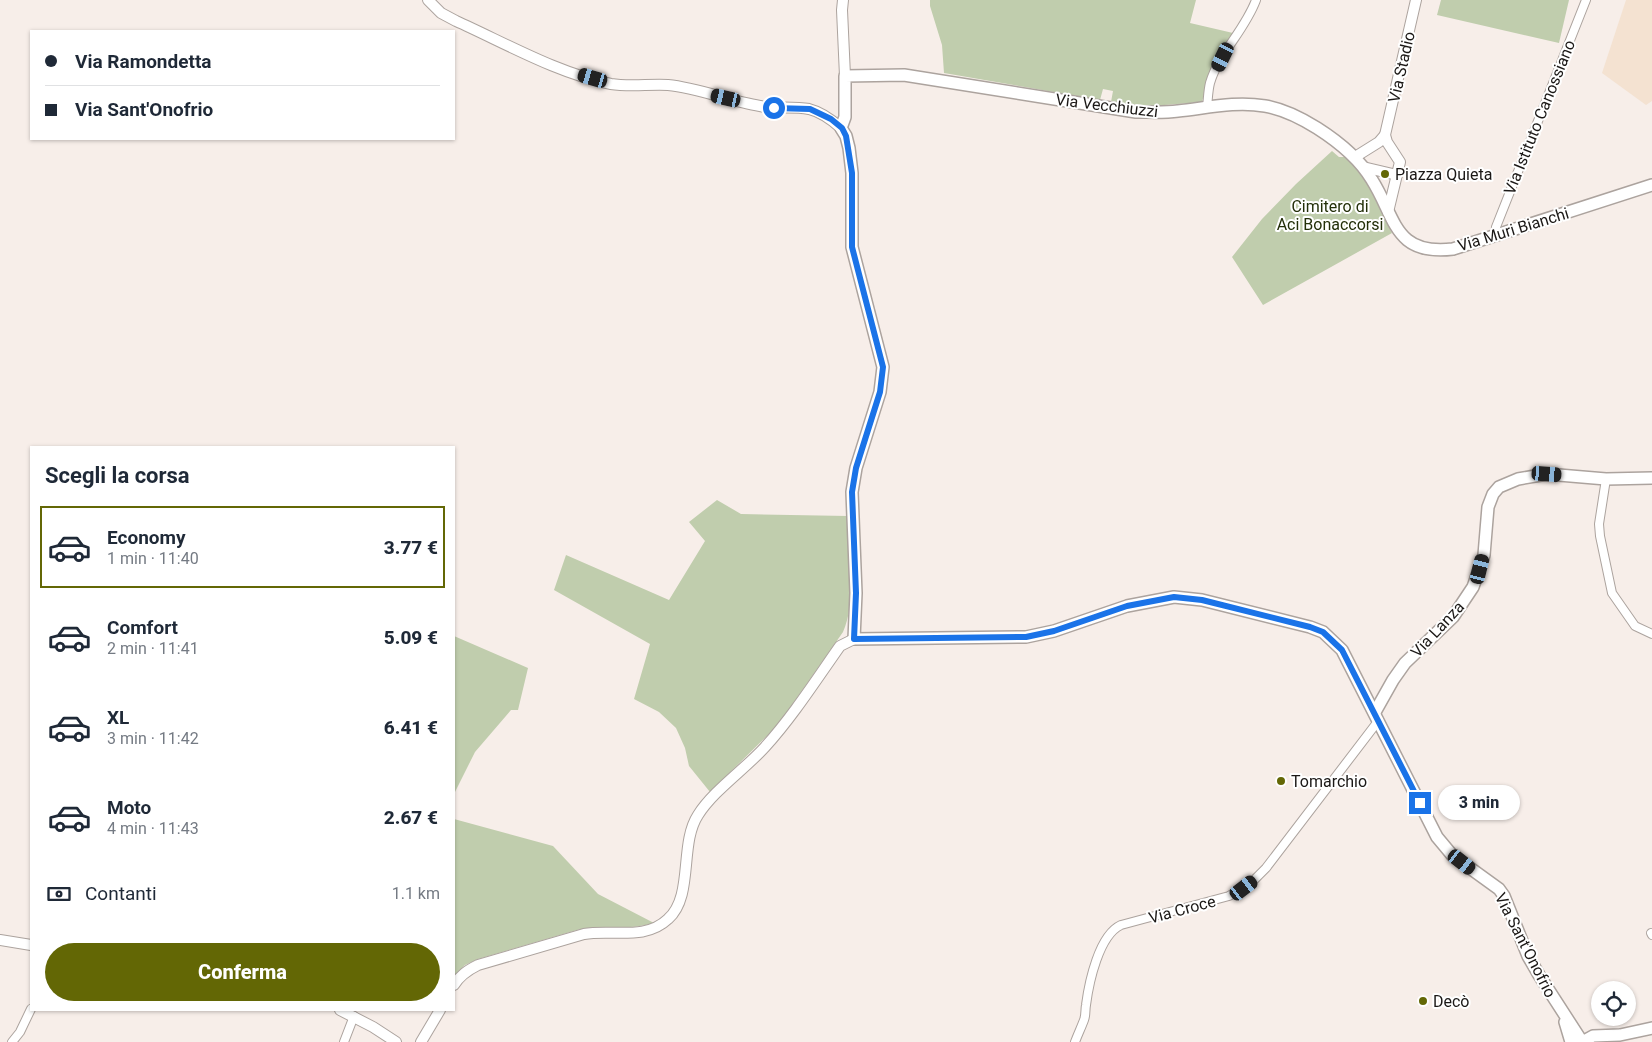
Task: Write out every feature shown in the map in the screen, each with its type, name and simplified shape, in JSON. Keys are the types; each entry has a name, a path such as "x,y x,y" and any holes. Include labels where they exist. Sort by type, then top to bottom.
{"main road":[{"name":"Via Vecchiuzzi","path":"845,76 904,75 1136,112 1178,112 1207,107 1247,104 1266,106 1287,113 1319,130 1355,157 1363,167"},
{"path":"845,76 846,117 842,128 849,148 852,173 852,247 883,367 880,392 860,453 852,492 856,593 854,639"},
{"name":"Via Muri Bianchi","path":"1363,167 1373,180 1400,232 1409,241 1424,248 1441,250 1453,249 1652,185"},
{"name":"Via Lanza","path":"1377,716 1393,680 1405,663 1453,617 1473,587 1484,554 1488,507 1493,494 1499,487 1518,479 1547,474 1606,479 1652,478"},
{"name":"Via Sant'Onofrio","path":"854,639 1026,637 1054,631 1127,606 1150,600 1174,597 1202,600 1310,627 1323,632 1342,650 1437,837 1452,855 1498,889 1504,896 1538,976 1564,1015"},
{"path":"1564,1015 1582,1040"},
{"path":"1564,1015 1582,1040"},
{"path":"1582,1040 1620,1035 1650,1028"},
{"path":"1619,1042 1650,1028"}],"street":[{"path":"428,0 441,13 456,21 554,66 575,73 611,84 668,85 758,106 810,109 831,119 842,128"},
{"path":"843,0 845,76"},
{"path":"1207,107 1210,83 1227,50 1250,16 1256,0"},
{"name":"Via Stadio","path":"1386,135 1416,0"},
{"name":"Via Istituto Canossiano","path":"1495,236 1496,227 1586,0"},
{"path":"1355,157 1379,142 1386,135"},
{"path":"1386,135 1387,142 1400,162 1388,212"},
{"path":"1363,167 1397,175"},
{"path":"1606,479 1599,524 1612,593 1635,626 1652,634"},
{"path":"455,983 467,970 478,965 584,934 597,932 641,932 657,928 669,919 681,895 690,834 698,815 780,729 840,646 854,639"},
{"name":"Via Croce","path":"1076,1042 1084,1019 1097,958 1103,943 1112,931 1121,925 1235,894 1259,876 1377,716"},
{"path":"0,940 30,946"},
{"path":"12,1042 20,1032 30,1011"},
{"path":"342,1011 354,1016 396,1042"},
{"path":"421,1042 439,1011"},
{"path":"344,1042 354,1016"}],"shaded area":[{"path":"1626,0 1652,0 1652,101 1646,105 1602,73"}],"green space":[{"path":"930,0 1196,0 1190,23 1233,33 1215,66 1202,102 1152,106 1111,102 1113,91 1103,89 1100,100 944,73 942,45 930,6"},
{"path":"1441,0 1569,0 1559,43 1437,15"},
{"name":"Cimitero di Aci Bonaccorsi","path":"1332,151 1339,157 1347,157 1367,183 1392,233 1263,305 1232,257 1262,219"},
{"path":"717,500 741,514 848,516 851,591 850,606 843,632 778,725 710,792 689,766 685,748 676,728 659,712 634,699 650,644 554,590 566,555 669,600 705,541 689,522"},
{"path":"455,636 528,668 518,710 511,710 475,752 455,792"},
{"path":"455,819 553,846 598,894 654,923 635,927 586,928 577,930 478,959 465,965 455,975"}],"place":[{"name":"Piazza Quieta","path":"1385,174"},
{"name":"Tomarchio","path":"1281,781"},
{"name":"Decò","path":"1423,1001"}],"route":[{"path":"774,108 810,109 831,119 842,128 846,136 852,173 850,232 854,260 883,367 880,392 853,479 856,593 854,639 1026,637 1054,631 1127,606 1150,600 1174,597 1202,600 1310,627 1323,632 1333,639 1342,650 1420,803"}]}
